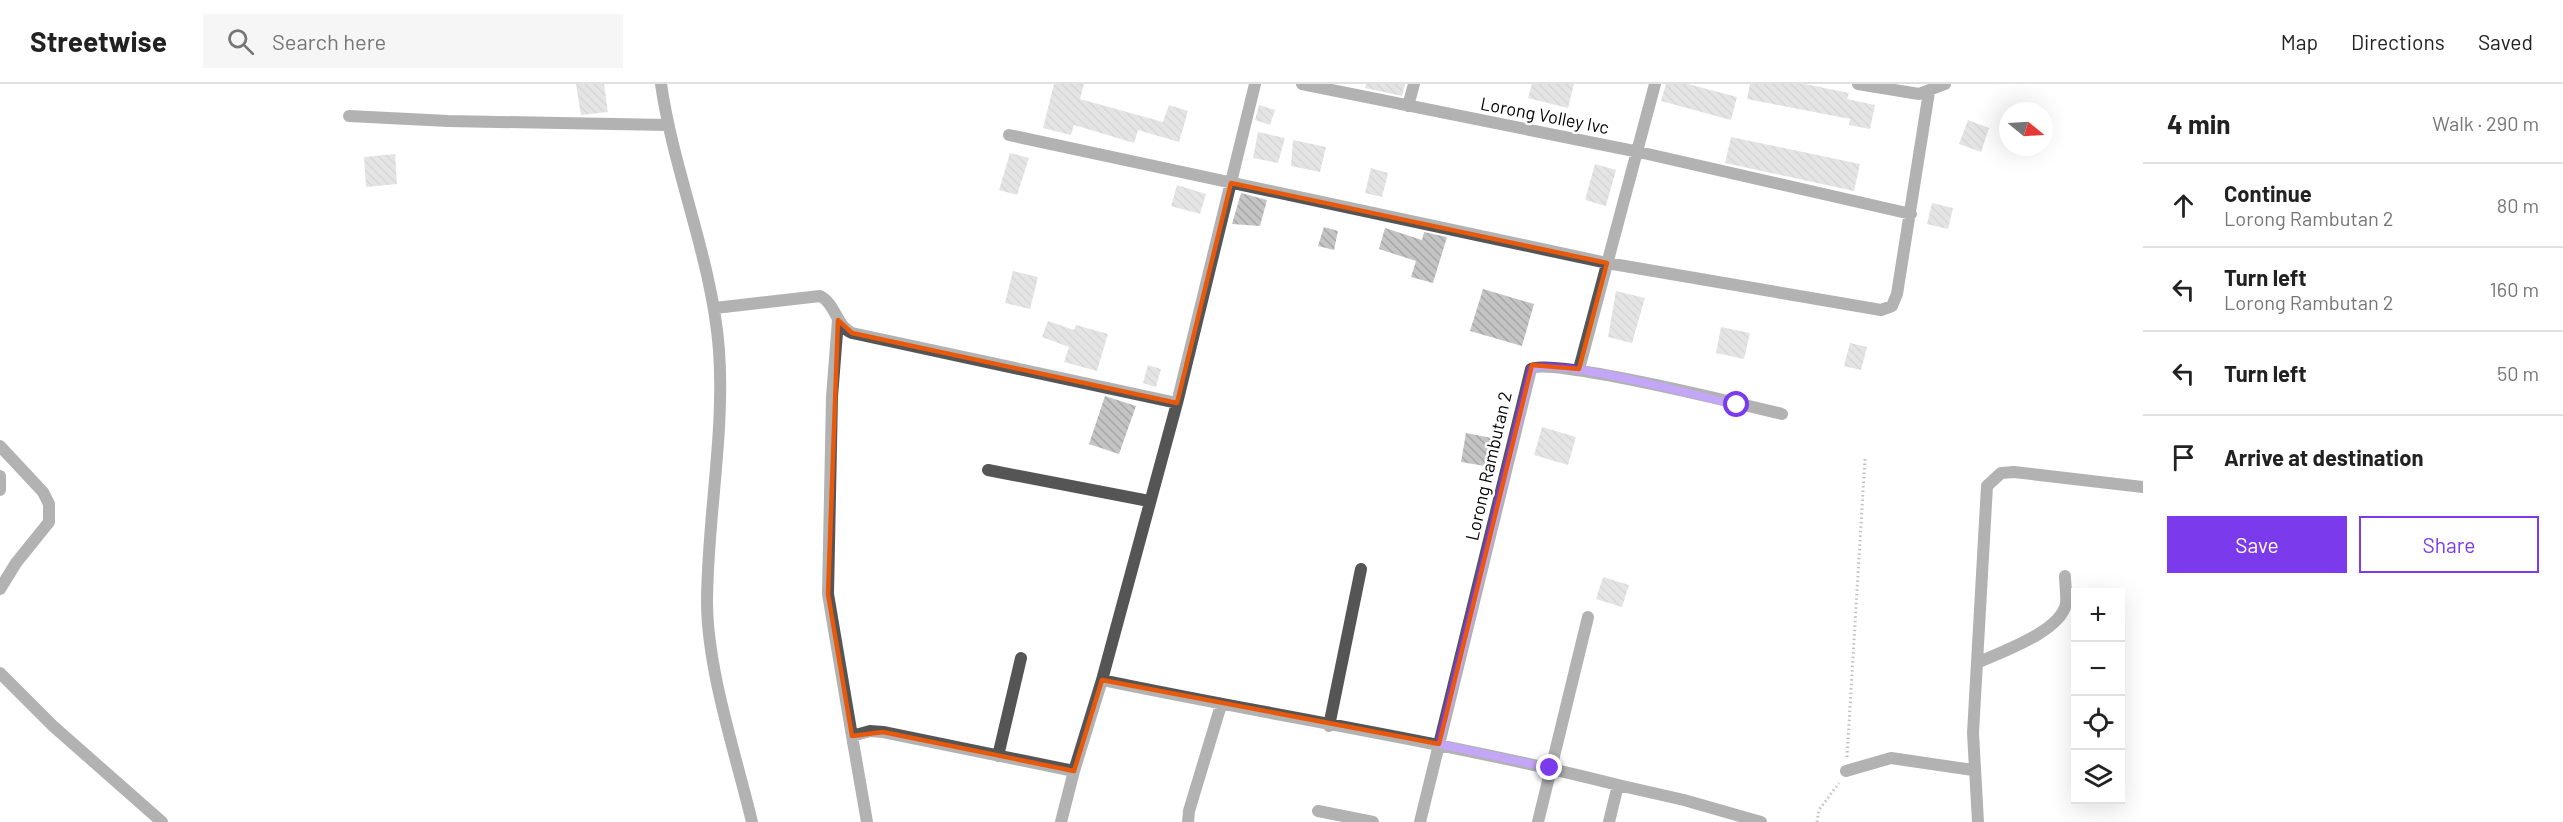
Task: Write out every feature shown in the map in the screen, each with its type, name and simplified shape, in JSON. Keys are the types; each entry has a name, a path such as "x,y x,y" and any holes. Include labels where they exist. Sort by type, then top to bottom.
{"street":[{"path":"661,84 667,125 715,309 719,395 708,578 709,632 715,670 752,822"},
{"path":"1061,822 1177,403 1256,84"},
{"name":"Lorong Volley Ivc","path":"1302,84 1639,152 1911,214"},
{"path":"1408,106 1414,84"},
{"path":"1579,369 1606,263 1639,152 1655,84"},
{"path":"1858,84 1907,93 1929,92 1945,84"},
{"path":"1009,135 1606,263 1881,310 1892,306 1897,294 1929,92"},
{"path":"349,116 448,121 667,125"},
{"path":"715,309 815,296 827,300 838,320 847,330 868,337 1177,403"},
{"path":"838,320 832,388 828,594 867,822"},
{"name":"Lorong Rambutan 2","path":"1420,822 1530,372 1539,365 1579,369 1782,414"},
{"path":"0,446 42,492 48,504 49,522 16,563 0,589"},
{"path":"988,470 1149,501"},
{"path":"1978,822 1973,770 1987,486 2001,473 2014,472 2143,487"},
{"path":"0,477 0,490"},
{"path":"1329,726 1361,569"},
{"path":"1977,663 2043,632 2057,620 2066,605 2065,576"},
{"path":"1538,822 1588,617"},
{"path":"998,756 1021,658"},
{"path":"0,673 52,726 162,822"},
{"path":"1102,680 1329,726 1439,744 1684,800 1761,822"},
{"path":"1188,822 1189,811 1221,705"},
{"path":"852,736 876,731 1074,771"},
{"path":"1846,771 1891,758 1973,770"},
{"path":"1609,822 1618,785"},
{"path":"1318,811 1373,822"}],"path":[{"path":"1817,822 1819,810 1846,771 1865,458"}],"highlighted area":[{"path":"1231,183 1607,263 1579,369 1532,365 1439,744 1102,680 1074,771 883,732 852,736 828,594 838,320 852,333 1177,403"}],"building":[{"path":"576,84 604,84 608,112 581,115"},
{"path":"1054,84 1084,84 1080,99 1163,122 1169,105 1188,111 1179,142 1138,130 1134,143 1074,125 1071,135 1043,128"},
{"path":"1366,84 1405,84 1402,96 1365,88"},
{"path":"1532,84 1574,84 1568,108 1528,98"},
{"path":"1666,84 1688,84 1737,97 1731,120 1661,101"},
{"path":"1750,84 1805,84 1849,93 1847,99 1875,105 1870,129 1849,125 1850,119 1747,99"},
{"path":"1259,105 1275,110 1270,125 1255,120"},
{"path":"1968,120 1989,128 1981,152 1959,144"},
{"path":"1258,132 1285,138 1278,163 1253,158"},
{"path":"1731,137 1860,164 1854,191 1725,163"},
{"path":"1293,140 1326,147 1320,172 1291,166"},
{"path":"1010,153 1029,158 1017,195 999,190"},
{"path":"395,154 397,184 366,187 364,157"},
{"path":"1595,164 1616,170 1606,206 1585,200"},
{"path":"1371,168 1388,173 1382,197 1365,193"},
{"path":"1177,185 1206,194 1200,214 1171,206"},
{"path":"1241,193 1267,200 1260,226 1232,224"},
{"path":"1932,203 1953,208 1948,229 1927,224"},
{"path":"1324,227 1338,231 1334,250 1318,246"},
{"path":"1385,228 1422,240 1424,232 1447,237 1433,283 1411,277 1416,261 1379,249"},
{"path":"1013,271 1038,277 1030,309 1005,303"},
{"path":"1483,289 1534,304 1522,346 1470,331"},
{"path":"1616,291 1645,298 1632,343 1608,337"},
{"path":"1048,321 1074,330 1076,325 1108,334 1097,371 1064,362 1069,347 1042,337"},
{"path":"1721,327 1750,333 1744,359 1716,353"},
{"path":"1850,343 1867,347 1861,370 1844,366"},
{"path":"1148,365 1161,369 1156,387 1143,383"},
{"path":"1105,396 1136,406 1119,454 1089,444"},
{"path":"1542,427 1576,437 1568,465 1534,455"},
{"path":"1466,433 1497,439 1491,467 1461,462"},
{"path":"1603,577 1629,585 1622,607 1596,599"}],"route":[{"path":"1550,768 1439,744 1531,369 1536,365 1562,366 1737,405"}]}
